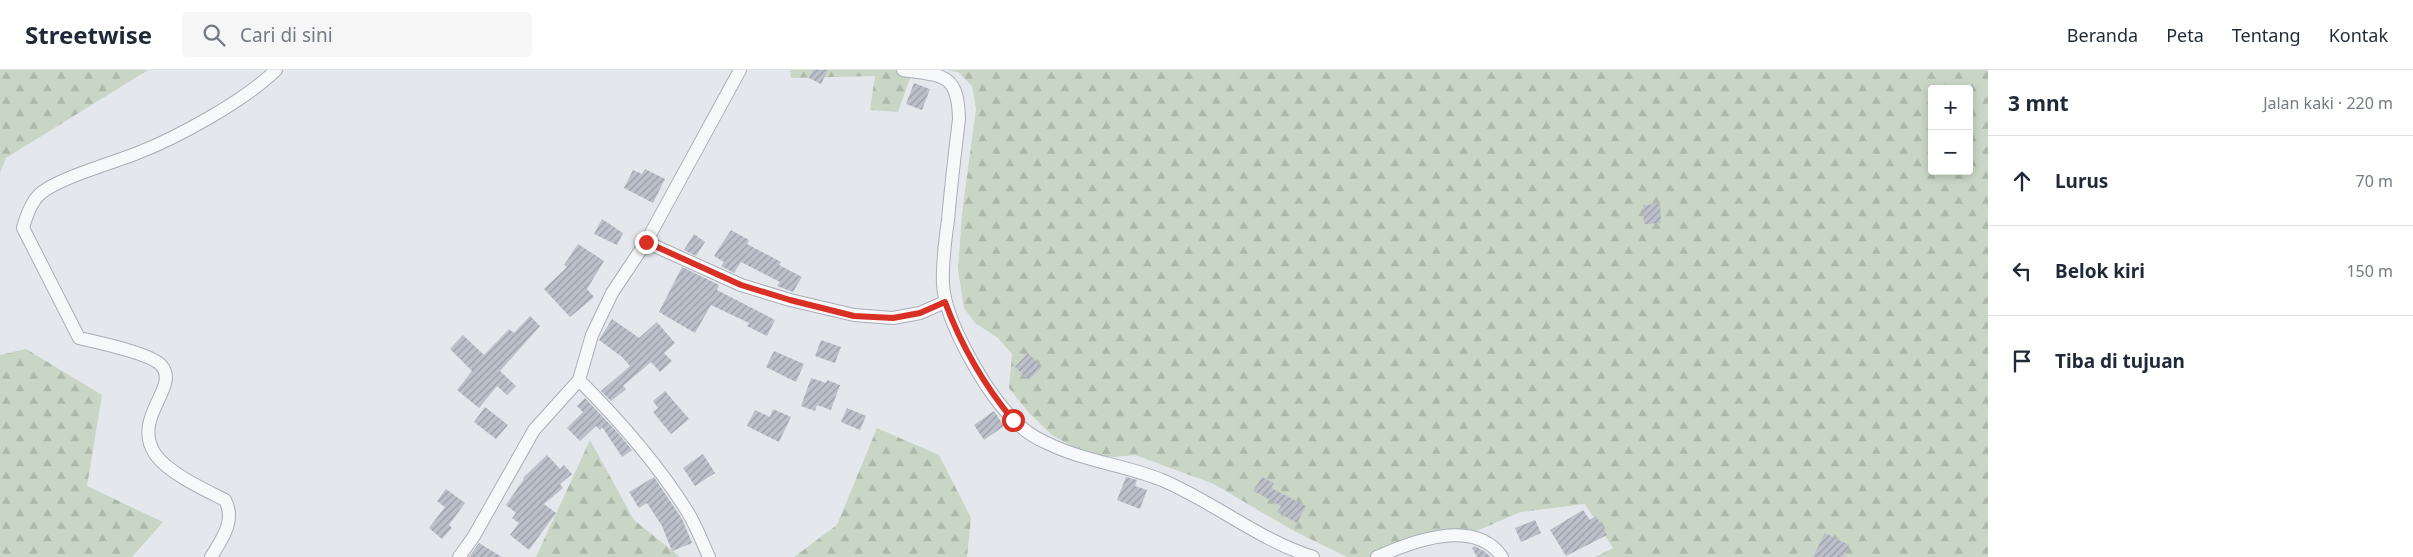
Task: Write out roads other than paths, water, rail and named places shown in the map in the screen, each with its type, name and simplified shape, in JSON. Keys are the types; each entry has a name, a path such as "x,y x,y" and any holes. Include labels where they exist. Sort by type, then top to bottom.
{"street":[{"path":"211,557 225,535 230,519 230,508 225,500 174,471 156,455 148,437 148,423 165,388 166,376 162,366 154,360 115,346 79,338 22,228 39,194 62,182 149,149 229,106 276,70"},
{"path":"459,557 474,536 534,430 580,380 592,335 612,293 646,242 740,70"},
{"path":"903,70 939,76 948,80 955,88 959,103 959,119 944,258 945,302 980,376 1008,414 1028,432 1047,444 1131,469 1176,486 1275,541 1313,557"},
{"path":"646,242 741,285 790,300 854,316 893,318 920,313 945,302"},
{"path":"580,380 618,418 671,488 688,513 709,557"},
{"path":"1377,557 1420,539 1460,536 1479,538 1490,543 1502,557"}]}
